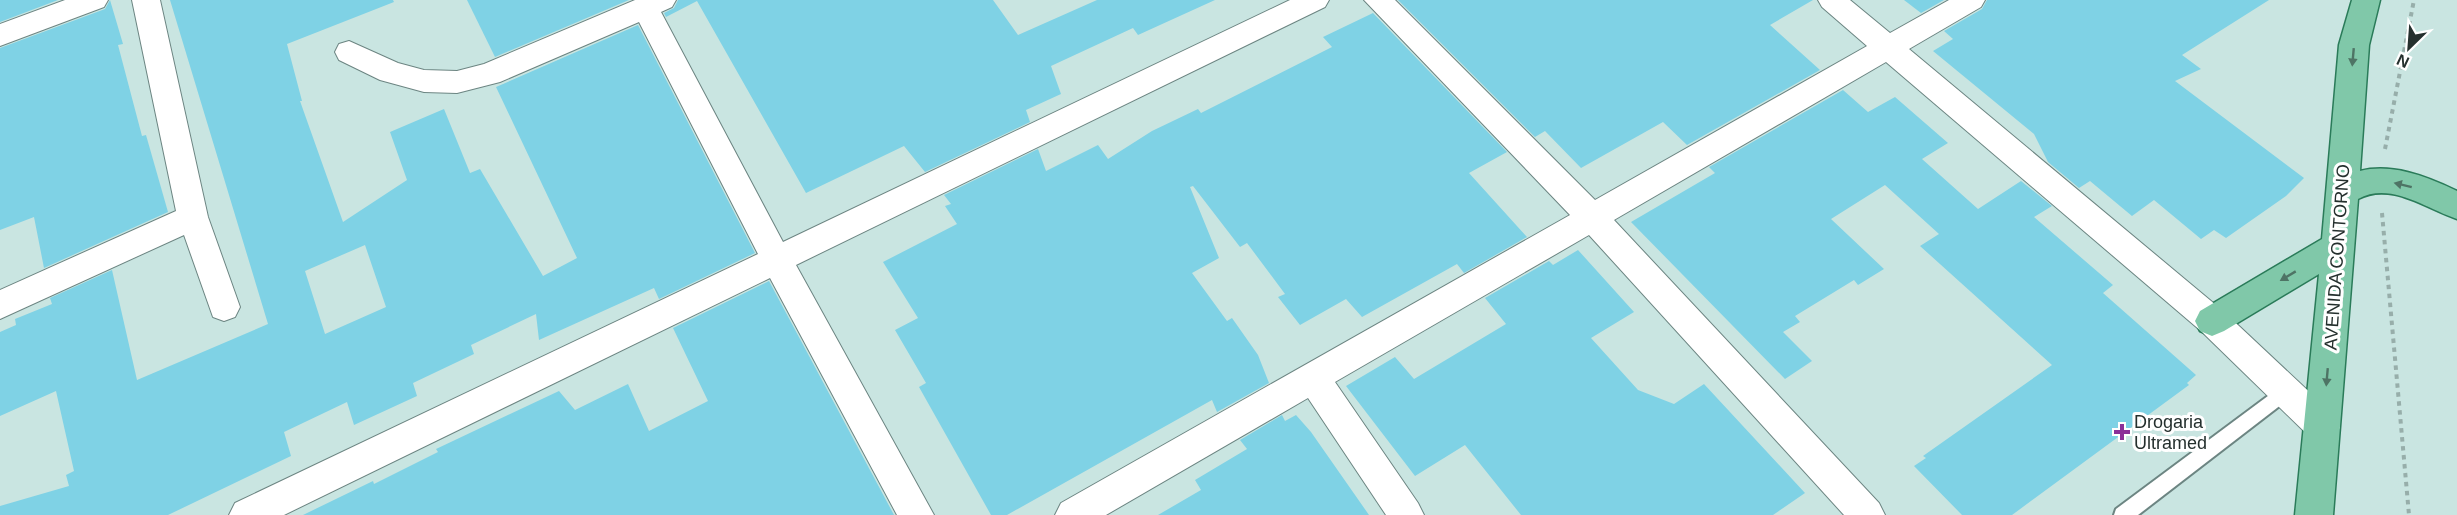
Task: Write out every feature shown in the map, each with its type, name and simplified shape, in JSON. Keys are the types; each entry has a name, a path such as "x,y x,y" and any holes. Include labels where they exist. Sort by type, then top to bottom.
{"main road":[{"name":"AVENIDA CONTORNO","path":"2314,515 2324,427 2354,45 2366,0"},
{"path":"2341,193 2364,181 2379,179 2437,195 2457,206"},
{"path":"2212,321 2338,246"}],"street":[{"path":"0,35 94,0"},
{"path":"146,0 194,217 224,307"},
{"path":"247,515 1315,0"},
{"path":"1378,0 1593,218 1867,515"},
{"path":"1832,0 2212,321 2284,392 2324,427"},
{"path":"1073,515 1971,0"},
{"path":"349,52 390,72 424,81 457,82 490,74 654,3 777,260 916,515"},
{"path":"0,305 194,217"},
{"path":"1313,378 1406,515"}],"lane":[{"path":"2123,515 2284,392"}],"path":[{"path":"2409,515 2379,179 2414,0"}],"building":[{"path":"0,0 58,0 0,22"},
{"path":"110,0 123,44 118,45 142,136 146,135 168,212 44,268 34,217 0,230 0,48 105,9"},
{"path":"170,0 393,0 394,2 287,44 302,101 300,101 343,222 407,180 390,132 444,109 470,173 480,169 543,276 577,258 496,87 638,25 755,253 659,299 654,288 539,340 536,314 471,345 474,354 413,383 417,396 354,425 347,402 284,432 291,456 168,515 0,515 0,506 69,486 66,475 74,471 56,391 0,416 0,332 16,325 15,319 52,304 50,298 112,270 137,380 268,324","holes":["365,245 386,307 325,334 305,271"]},
{"path":"467,0 629,0 495,57"},
{"path":"678,0 993,0 1018,35 1097,0 1215,0 1138,35 1133,28 1051,66 1061,94 1026,110 1030,122 925,172 904,146 806,193 697,1 666,17 664,13 674,8"},
{"path":"1398,0 1813,0 1770,25 1820,70 1687,145 1663,122 1581,168 1545,131 1535,137"},
{"path":"1904,0 1944,0 1921,13"},
{"path":"1987,0 2269,0 2182,55 2201,69 2175,81 2304,178 2286,196 2226,238 2214,230 2201,239 2154,200 2132,216 2090,181 2079,188 2048,162 2034,134 1933,51 1953,39 1944,31 1982,9"},
{"path":"1373,13 1507,152 1469,173 1527,237 1464,273 1457,264 1362,317 1346,299 1300,325 1278,297 1285,294 1247,243 1240,247 1193,186 1190,187 1219,258 1192,273 1227,321 1232,318 1258,355 1269,383 1217,412 1212,400 1007,515 991,515 919,387 926,383 895,330 918,318 883,262 957,224 945,206 951,204 944,195 1038,149 1046,171 1098,145 1108,159 1152,131 1198,109 1201,113 1332,47 1323,37"},
{"path":"1843,90 1868,112 1895,97 1948,143 1922,159 1978,209 2021,181 2052,206 2034,217 2113,285 2103,293 2196,375 2187,383 2189,385 2012,515 1962,515 1914,466 1926,458 1923,456 2052,365 1920,246 1939,234 1885,185 1831,219 1884,269 1858,285 1854,280 1795,316 1800,322 1783,332 1812,361 1785,379 1631,222 1715,173 1709,167"},
{"path":"1578,250 1634,312 1591,338 1638,390 1674,404 1704,384 1805,493 1773,515 1521,515 1465,445 1415,476 1346,386 1395,357 1414,379 1506,324 1485,298 1549,261 1553,265"},
{"path":"769,281 894,515 303,515 373,481 374,484 438,452 436,449 559,391 575,410 628,384 649,431 708,401 673,328"},
{"path":"1282,415 1285,421 1296,415 1311,432 1369,515 1158,515 1201,490 1195,480 1247,449 1240,440"}],"place":[{"name":"Drogaria Ultramed","path":"2122,432"}]}
